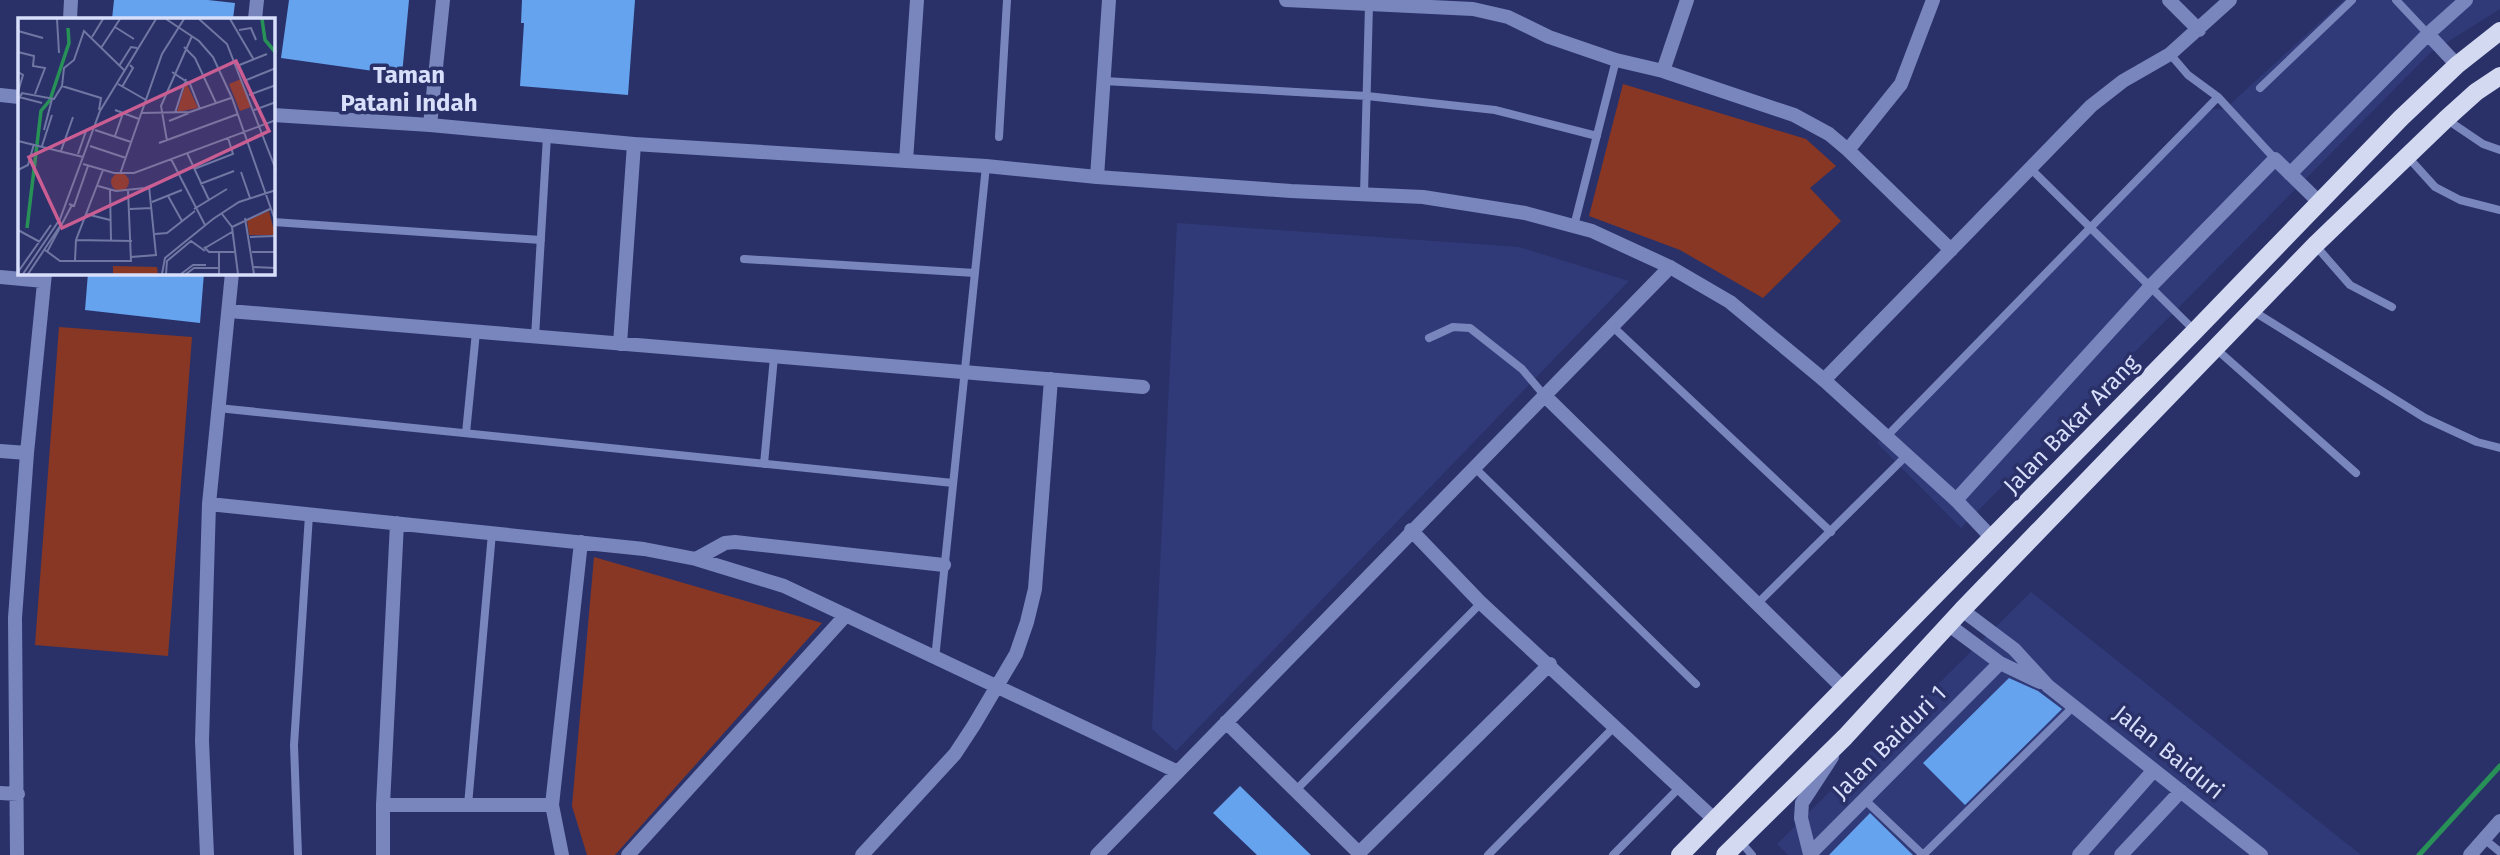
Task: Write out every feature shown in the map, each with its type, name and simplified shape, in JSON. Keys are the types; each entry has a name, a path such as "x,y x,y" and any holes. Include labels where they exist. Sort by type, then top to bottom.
{"main road":[{"name":"Jalan Bakar Arang","path":"1680,855 2401,118 2457,65 2500,31"},
{"path":"1724,855 1845,737 1962,610 2315,245 2446,119 2476,92 2500,76"}],"street":[{"path":"69,18 71,0"},
{"path":"255,18 257,0"},
{"path":"430,125 443,0"},
{"path":"906,161 917,0"},
{"path":"1097,177 1109,0"},
{"path":"1286,0 1369,5 1439,4 1492,12 1549,37 1616,60 1662,71 1794,115 1829,134 1848,150 1951,250"},
{"path":"1662,71 1687,0"},
{"path":"1848,150 1901,84 1933,0"},
{"path":"2169,0 2199,30"},
{"path":"1824,380 2107,92 2170,54 2230,0"},
{"path":"2290,174 2428,34 2466,0"},
{"path":"2428,34 2457,65"},
{"path":"0,95 18,97"},
{"path":"275,115 430,125 634,144 1423,197 1479,204 1574,226 1670,267 1730,302 1824,380 1956,500 1992,538"},
{"path":"620,344 634,144"},
{"path":"1956,500 2150,288 2274,159 2319,202"},
{"path":"1097,855 1670,267"},
{"path":"207,855 202,741 209,504 232,275"},
{"path":"0,277 44,277 7,618 18,794 17,855"},
{"path":"229,311 1143,387"},
{"path":"862,855 955,754 1016,654 1035,589 1051,379"},
{"path":"1544,395 1844,689"},
{"path":"0,451 27,453"},
{"path":"209,504 644,549 696,559 784,586 1178,772"},
{"path":"383,855 383,805 397,523"},
{"path":"1411,530 1481,603 1550,664 1715,820"},
{"path":"562,855 552,805 581,542"},
{"path":"696,559 725,543 735,542 944,565"},
{"name":"Jalan Baiduri","path":"1962,610 2014,649 2048,686 2181,791 2254,853"},
{"path":"628,855 846,615"},
{"name":"Jalan Baiduri","path":"1949,625 2000,663 2048,686"},
{"name":"Jalan Baiduri 1","path":"1810,854 2000,663"},
{"path":"1226,722 1360,854 1550,664"},
{"path":"1810,854 1801,818 1802,803 1845,737"},
{"path":"2078,855 2154,770"},
{"path":"2121,855 2181,791"},
{"path":"0,793 18,794"},
{"path":"383,805 552,805"},
{"path":"2470,855 2500,821"}],"lane":[{"path":"999,137 1007,0"},
{"path":"2260,88 2352,0"},
{"path":"2396,0 2428,34"},
{"path":"1364,194 1369,5"},
{"path":"2170,54 2188,75 2218,97 2274,159"},
{"path":"1574,226 1616,60"},
{"path":"1104,81 1367,96 1495,110 1597,136"},
{"path":"1886,437 2218,97"},
{"path":"2446,119 2483,144 2500,150"},
{"path":"535,337 547,136"},
{"path":"2407,156 2435,187 2459,200 2500,210"},
{"path":"934,659 986,166"},
{"path":"2031,169 2195,331"},
{"path":"275,222 541,240"},
{"path":"2315,245 2350,285 2392,307"},
{"path":"744,259 975,273"},
{"path":"2252,310 2426,418 2477,442 2500,449"},
{"path":"1611,325 1830,532"},
{"path":"1429,338 1453,327 1470,328 1522,369 1544,395"},
{"path":"466,433 476,332"},
{"path":"2215,348 2357,473"},
{"path":"764,464 774,356"},
{"path":"218,408 953,483"},
{"path":"1758,603 1907,455"},
{"path":"1474,467 1696,684"},
{"path":"298,855 294,745 309,515"},
{"path":"468,805 492,533"},
{"path":"1296,790 1481,603"},
{"path":"1864,799 1923,855 2074,706"},
{"path":"1488,855 1615,726"},
{"path":"1614,855 1680,787"},
{"path":"2483,838 2500,852"},
{"path":"1740,841 1752,855"}],"shaded area":[{"path":"2344,0 2500,0 2500,9 2430,53 1961,528 1877,443 2202,110 2225,109"},
{"path":"1623,84 1806,139 1836,166 1810,188 1841,221 1763,298 1680,250 1589,216"},
{"path":"1177,223 1519,247 1629,281 1176,751 1152,729"},
{"path":"59,327 192,337 168,656 35,645"},
{"path":"594,557 822,623 615,855 587,855 572,806"},
{"path":"2031,592 2361,855 1788,855 1777,844"}],"building":[{"path":"114,0 208,0 235,3 233,18 112,18"},
{"path":"289,0 409,0 402,75 281,58"},
{"path":"522,0 635,0 628,95 520,86 524,23 521,23"},
{"path":"88,275 204,275 200,323 85,310"},
{"path":"2009,678 2038,691 2062,709 1965,805 1923,763"},
{"path":"1240,786 1311,855 1257,855 1213,813"},
{"path":"1870,813 1913,855 1829,855"}],"waterway":[{"path":"2419,855 2500,766"}],"district":[{"name":"Taman Patani Indah","path":"409,89"}]}
